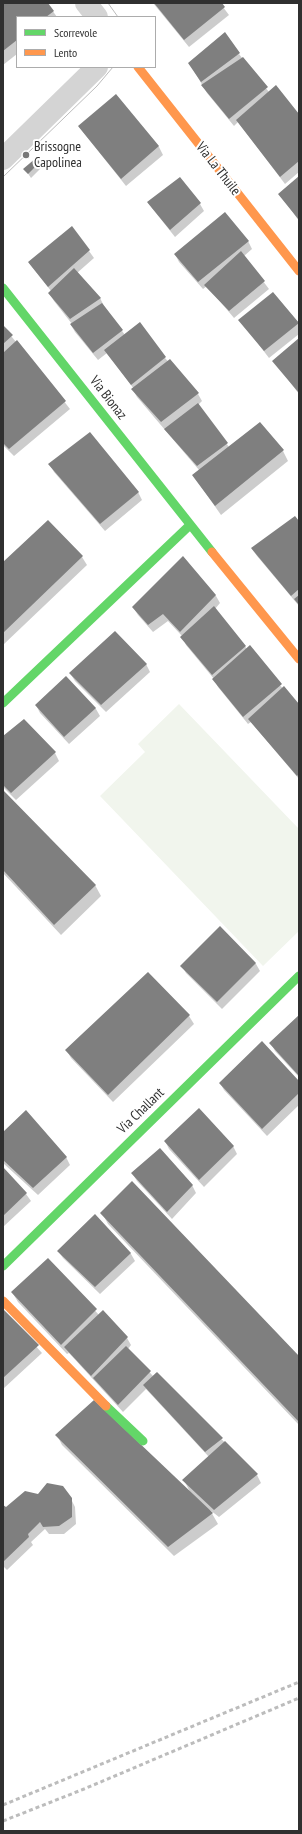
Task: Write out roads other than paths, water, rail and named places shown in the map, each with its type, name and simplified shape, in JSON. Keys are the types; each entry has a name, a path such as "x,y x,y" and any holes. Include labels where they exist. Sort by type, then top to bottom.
{"street":[{"path":"86,3 96,16"},
{"path":"3,159 96,68"},
{"name":"Via La Thuile","path":"139,68 299,271"},
{"name":"Via Bionaz","path":"3,288 190,525 299,659"},
{"path":"3,703 190,525"},
{"name":"Via Challant","path":"3,1266 299,976"},
{"path":"3,1301 80,1381 143,1441"}],"tram line":[{"path":"108,3 117,16"},
{"path":"3,177 97,86 112,68"}],"railway":[{"path":"3,1805 299,1682"},
{"path":"3,1821 84,1789 299,1698"}],"place":[{"name":"Brissogne Capolinea","path":"26,155"}]}
